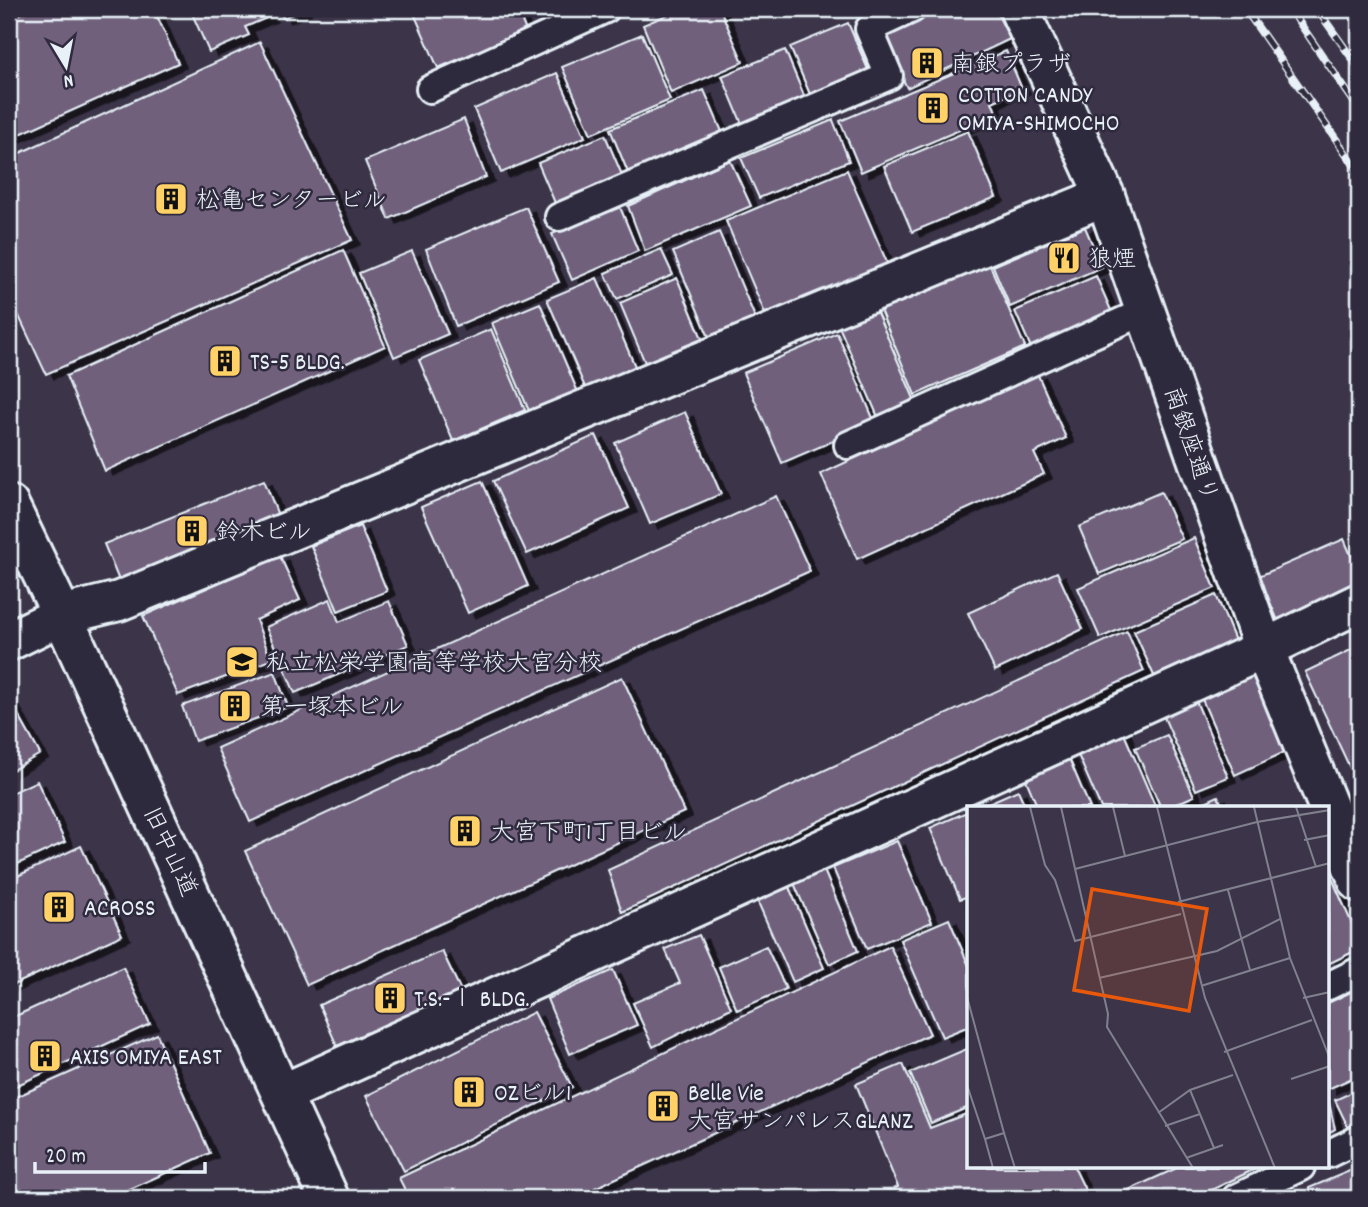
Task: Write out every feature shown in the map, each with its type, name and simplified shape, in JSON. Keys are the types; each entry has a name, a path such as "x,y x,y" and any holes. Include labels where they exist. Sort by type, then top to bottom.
{"street":[{"name":"南銀座通り","path":"1019,9 1105,196 1264,649 1328,806"},
{"path":"9,640 62,615 119,601 1105,196"},
{"name":"旧中山道","path":"9,505 329,1198"},
{"path":"282,1094 1264,649 1359,603"},
{"name":"南銀座通り","path":"1330,811 1359,882"}],"lane":[{"path":"430,89 606,9"},
{"path":"559,217 889,76 869,29 912,9"},
{"path":"848,444 1145,311"},
{"path":"1330,985 1359,971"},
{"path":"1330,1153 1359,1139"},
{"path":"1236,1198 1299,1168"}],"building":[{"path":"32,9 154,9 178,63 9,139 9,19"},
{"path":"190,9 266,9 269,17 245,27 249,35 209,52"},
{"path":"279,9 304,9 283,18"},
{"path":"412,9 517,9 526,31 438,68"},
{"path":"681,9 720,9 743,62 671,93 643,25"},
{"name":"南銀プラザ","path":"930,9 995,9 1010,39 907,88 881,32"},
{"path":"848,23 870,74 812,99 790,47"},
{"path":"642,34 670,100 591,134 562,67"},
{"name":"松亀センタービル","path":"260,42 352,240 46,374 9,295 9,158"},
{"path":"785,50 805,98 742,124 722,76"},
{"name":"COTTON CANDY OMIYA-SHIMOCHO","path":"1006,51 1022,89 992,102 997,114 861,172 840,121"},
{"path":"557,73 585,137 501,173 474,109"},
{"path":"704,90 723,134 629,175 610,129"},
{"path":"464,119 486,177 389,219 365,161"},
{"path":"833,120 849,161 759,198 741,158"},
{"path":"968,131 996,197 912,232 884,166"},
{"path":"605,135 622,175 555,203 538,163"},
{"path":"730,160 751,206 645,251 628,206"},
{"path":"847,170 888,265 766,316 726,221"},
{"path":"526,207 559,282 456,326 426,249"},
{"path":"620,207 638,251 572,280 552,234"},
{"path":"1085,227 1102,267 1010,307 993,266"},
{"path":"719,232 757,322 711,342 673,252"},
{"path":"661,249 673,275 617,299 605,273"},
{"name":"TS-5 BLDG.","path":"343,250 385,346 105,471 66,376"},
{"path":"412,251 448,334 394,357 359,273"},
{"path":"989,263 1025,347 915,395 880,310"},
{"path":"1096,276 1113,315 1032,350 1015,311"},
{"path":"597,278 637,371 587,392 547,299"},
{"path":"677,278 708,353 651,377 620,303"},
{"path":"540,303 580,397 532,418 492,323"},
{"path":"875,308 915,401 878,417 838,324"},
{"path":"491,329 525,410 453,441 419,360"},
{"path":"837,333 875,423 782,463 743,373"},
{"path":"1037,373 1066,438 1034,453 1044,474 857,559 821,474"},
{"path":"685,412 721,494 650,524 615,443"},
{"path":"596,435 629,508 527,554 493,481"},
{"name":"鈴木ビル","path":"264,480 279,518 120,583 104,544"},
{"path":"482,481 528,586 468,613 421,507"},
{"path":"1161,492 1182,539 1099,574 1079,527"},
{"path":"776,496 810,571 250,822 217,748"},
{"path":"360,526 387,591 338,611 311,546"},
{"path":"1194,538 1215,588 1100,638 1078,588"},
{"path":"1344,539 1359,574 1359,586 1278,621 1259,576"},
{"path":"280,556 300,600 256,620 271,660 178,695 143,616"},
{"path":"1057,572 1083,629 995,671 968,613"},
{"path":"1216,595 1236,643 1155,678 1134,631"},
{"path":"330,599 339,622 389,601 408,645 295,693 266,627"},
{"path":"1127,631 1144,671 622,912 608,870"},
{"path":"1359,646 1359,782 1357,783 1305,672"},
{"name":"第一塚本ビル","path":"275,672 288,707 195,741 182,706"},
{"path":"1254,674 1287,751 1235,775 1201,697"},
{"name":"大宮下町1丁目ビル","path":"622,677 684,812 307,985 245,851"},
{"path":"9,698 40,754 9,772"},
{"path":"1196,701 1228,777 1196,790 1163,715"},
{"path":"1122,729 1155,806 1100,806 1075,748"},
{"path":"1167,735 1194,796 1172,806 1160,806 1135,748"},
{"path":"1068,756 1089,806 1037,806 1024,775"},
{"path":"37,781 65,842 9,868 9,794"},
{"path":"1018,790 1025,806 982,806"},
{"path":"1218,796 1222,806 1196,806"},
{"path":"967,812 967,897 960,899 930,828"},
{"path":"897,841 932,922 867,949 833,868"},
{"name":"ACROSS","path":"81,846 122,935 9,987 9,880"},
{"path":"823,868 858,951 829,964 793,881"},
{"path":"1330,874 1359,940 1359,949 1330,963"},
{"path":"789,887 824,968 793,982 757,900"},
{"path":"949,919 967,961 967,1027 942,1037 900,940"},
{"path":"699,935 731,1008 653,1047 633,1003 680,983 665,949"},
{"path":"766,946 786,989 737,1010 719,967"},
{"name":"Belle Vie 大宮サンパレスGLANZ","path":"890,946 930,1034 573,1198 409,1198 399,1178"},
{"name":"T.S.-Ⅰ BLDG.","path":"442,951 461,991 337,1046 319,1005"},
{"name":"AXIS OMIYA EAST","path":"123,967 150,1024 9,1089 9,1019"},
{"path":"613,970 637,1025 570,1054 547,999"},
{"path":"1359,988 1359,1075 1330,1088 1330,1002"},
{"name":"OZビル1","path":"534,1012 572,1087 404,1171 366,1096"},
{"path":"157,1034 210,1153 110,1198 9,1198 9,1100"},
{"path":"967,1049 967,1108 931,1123 910,1073"},
{"path":"903,1064 930,1128 967,1114 967,1168 1074,1168 1089,1198 875,1198 898,1187 856,1084"},
{"path":"1359,1089 1359,1122 1348,1127 1335,1100"},
{"path":"1330,1107 1335,1129 1330,1132"},
{"path":"1359,1167 1359,1198 1313,1198 1309,1188"},
{"path":"1177,1168 1257,1168 1195,1198 1111,1198"}],"railway":[{"path":"1245,9 1359,172"},
{"path":"1290,9 1359,109"},
{"path":"1317,9 1359,68"}],"place":[{"name":"南銀プラザ","path":"927,63"},
{"name":"COTTON CANDY OMIYA-SHIMOCHO","path":"933,108"},
{"name":"松亀センタービル","path":"171,199"},
{"name":"狼煙","path":"1064,258"},
{"name":"TS-5 BLDG.","path":"225,361"},
{"name":"鈴木ビル","path":"192,531"},
{"name":"私立松栄学園高等学校大宮分校","path":"242,662"},
{"name":"第一塚本ビル","path":"235,706"},
{"name":"大宮下町1丁目ビル","path":"465,831"},
{"name":"ACROSS","path":"59,907"},
{"name":"T.S.-Ⅰ BLDG.","path":"390,998"},
{"name":"AXIS OMIYA EAST","path":"45,1056"},
{"name":"OZビル1","path":"469,1092"},
{"name":"Belle Vie 大宮サンパレスGLANZ","path":"663,1106"}]}
